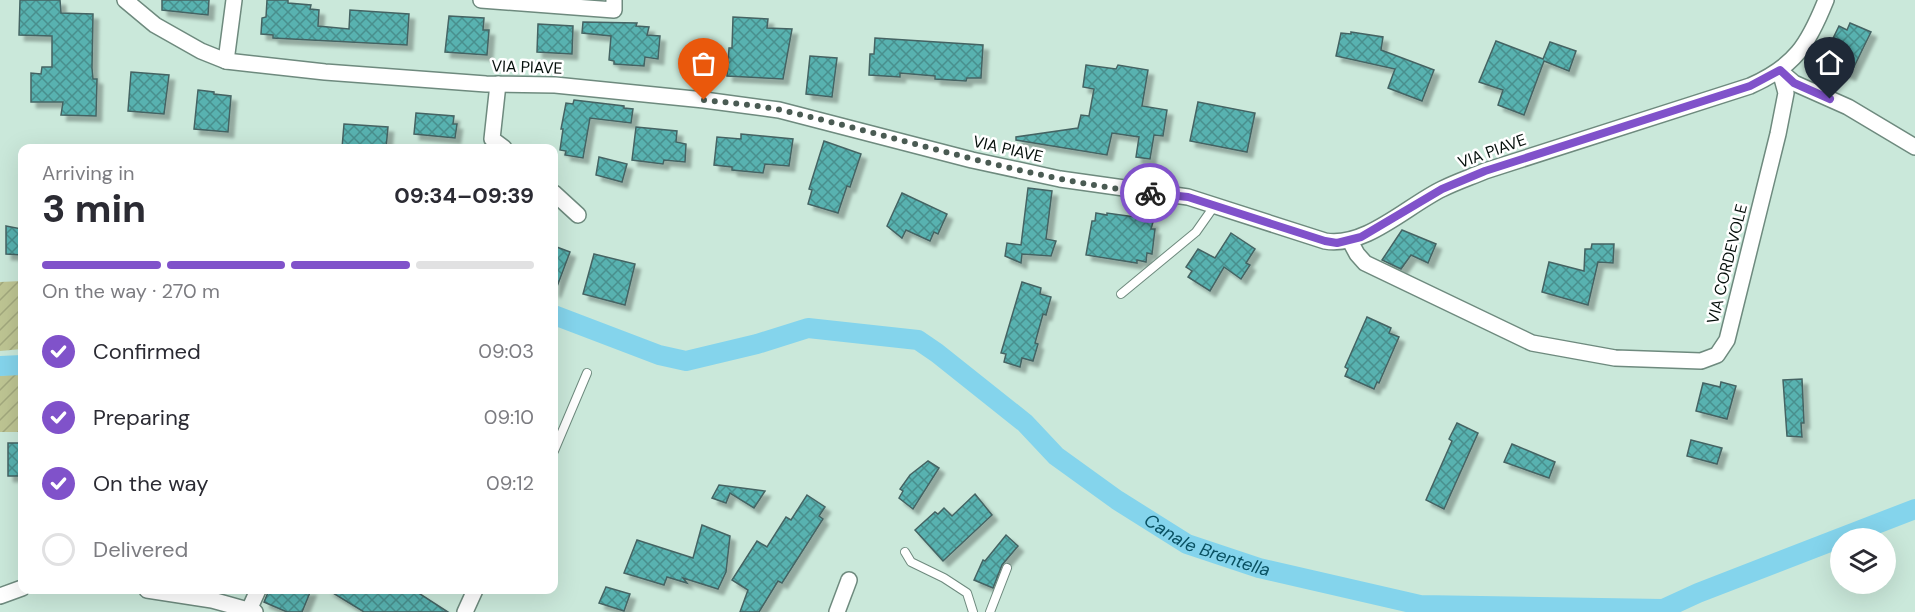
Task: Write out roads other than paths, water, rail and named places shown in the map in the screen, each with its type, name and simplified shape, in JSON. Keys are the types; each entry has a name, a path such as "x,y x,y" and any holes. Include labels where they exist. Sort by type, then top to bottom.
{"street":[{"name":"VIA PIAVE","path":"125,0 155,25 201,51 226,61 325,72 498,84 567,86 681,97 779,110 972,160 1049,177 1188,197 1337,243 1361,237 1442,189 1474,176 1750,86 1780,70 1800,52 1812,34 1826,0"},
{"path":"226,61 234,0"},
{"path":"480,0 614,9 614,0"},
{"path":"1780,70 1794,83 1848,107 1915,147"},
{"name":"VIA CORDEVOLE","path":"1350,241 1357,255 1365,263 1532,343 1615,358 1701,361 1717,355 1727,340 1778,134 1786,93 1780,70"},
{"path":"498,84 492,138 499,144"},
{"path":"558,197 578,215"},
{"path":"837,612 849,580"},
{"path":"0,596 18,589"},
{"path":"173,594 212,600 252,611 257,594"},
{"path":"465,612 473,594"}],"lane":[{"path":"1121,294 1196,232 1215,205"},
{"path":"558,442 587,373"},
{"path":"905,552 911,562 944,578 967,593 973,612"},
{"path":"990,612 1007,568"}],"waterway":[{"name":"Canale Brentella","path":"558,317 659,355 686,361 757,344 808,328 918,340 1025,423 1056,456 1117,500 1187,544 1259,568 1420,605 1663,609 1698,593 1915,509"},
{"name":"Canale Brentella","path":"0,366 18,365"}]}
